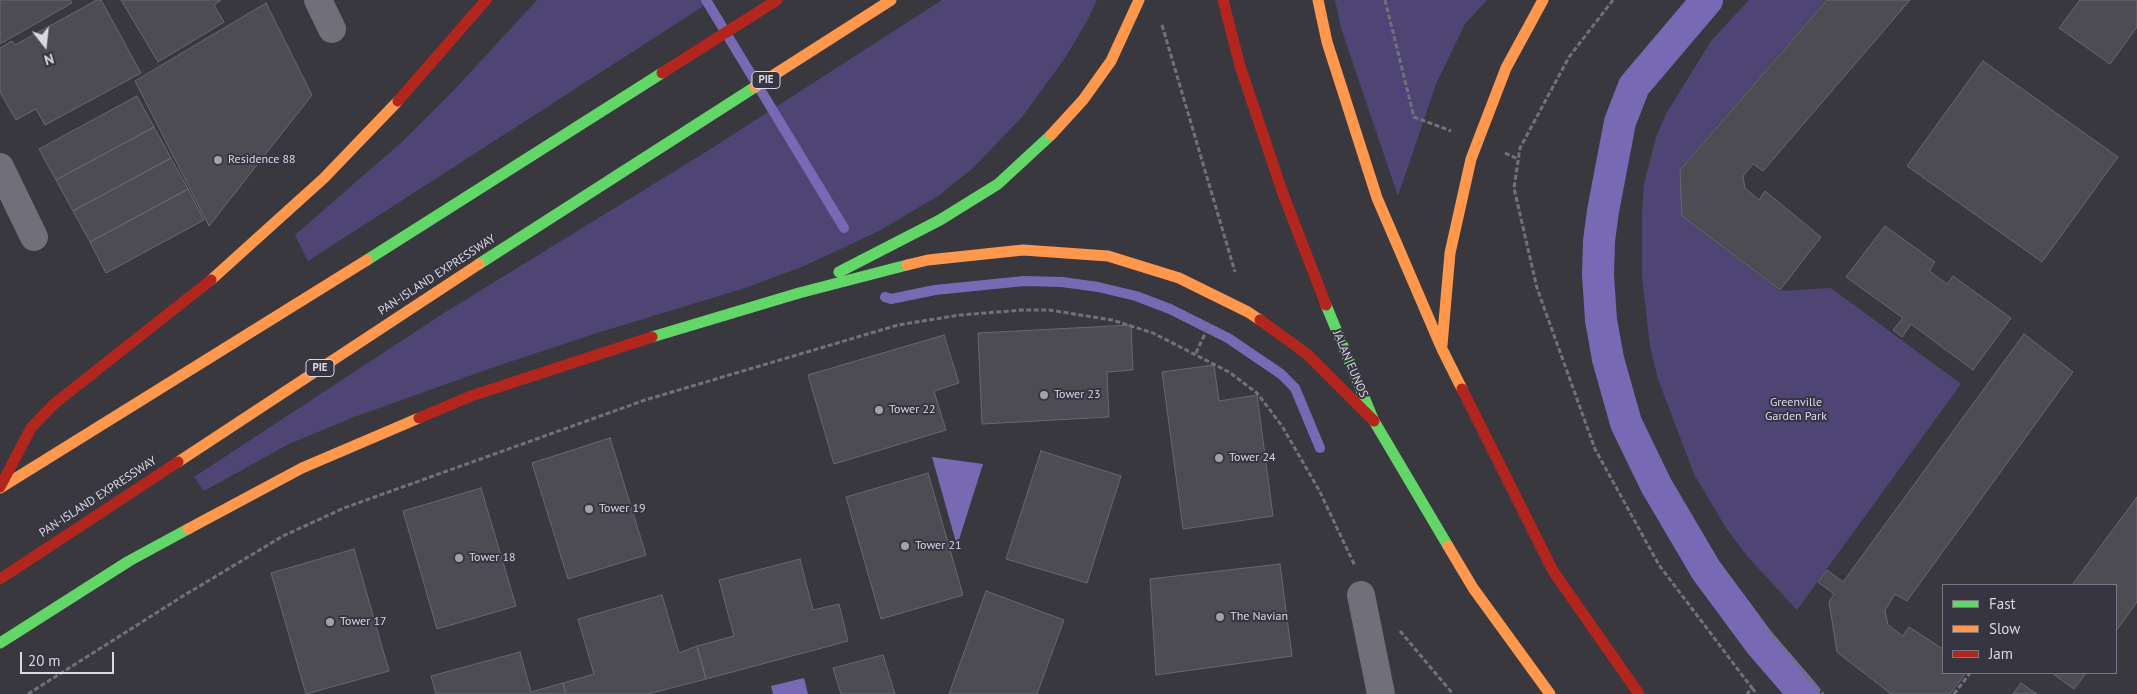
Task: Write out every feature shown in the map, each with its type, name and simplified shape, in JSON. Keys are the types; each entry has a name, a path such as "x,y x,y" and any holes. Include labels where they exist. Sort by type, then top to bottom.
{"highway":[{"path":"0,488 32,428 54,404 202,288 324,178 396,103 486,0"},
{"path":"0,488 474,194 777,0"},
{"name":"PAN-ISLAND EXPRESSWAY","path":"0,579 482,262 891,0"},
{"path":"799,293 940,220 998,184 1045,141 1083,100 1111,61 1139,0"},
{"name":"JALAN EUNOS","path":"1223,0 1240,66 1282,191 1338,336 1374,421 1398,464 1474,588 1550,694"},
{"path":"1318,0 1327,42 1377,198 1442,349 1554,571 1639,694"},
{"path":"1442,349 1450,253 1471,159 1506,68 1543,0"},
{"path":"0,643 129,561 302,468 471,396 613,349 799,293 928,260 1023,250 1108,256 1179,278 1248,312 1307,354 1374,421"}],"street":[{"path":"318,0 332,29"},
{"path":"0,167 34,237"},
{"path":"1359,584 1381,694"}],"path":[{"path":"1385,0 1414,117 1518,159"},
{"path":"1613,0 1569,57 1520,148 1514,188 1537,288 1595,449 1659,566 1757,694"},
{"path":"1160,19 1235,271 1196,353"},
{"path":"28,694 183,596 283,536 344,508 636,403 898,325 960,315 1049,310 1112,320 1153,333 1196,353 1229,372 1258,393 1277,419 1318,490 1359,584"},
{"path":"1394,624 1453,694"},
{"path":"1768,630 1823,694"},
{"path":"1954,694 1969,674"},
{"path":"1747,694 1752,688"}],"green space":[{"path":"537,0 713,0 308,261 295,235 403,141 455,89"},
{"path":"942,0 1097,0 1065,58 1022,117 972,169 938,196 879,231 804,266 745,288 497,366 354,417 289,444 204,491 194,477 444,313 709,150"},
{"path":"1335,0 1487,0 1465,24 1436,84 1398,196 1341,28"},
{"name":"Greenville Garden Park","path":"1749,0 1826,0 1680,169 1682,216 1780,291 1831,288 1961,384 1797,610 1747,556 1726,528 1694,474 1658,379 1650,346 1642,277 1644,184 1656,137 1666,114 1711,41"}],"shaded area":[{"path":"932,457 983,464 957,546"},
{"path":"804,678 808,694 773,694 771,686"}],"building":[{"path":"0,0 70,0 72,3 0,44"},
{"path":"97,0 101,0 141,73 45,125 36,109 16,120 0,92 0,48 12,41 15,45"},
{"path":"121,0 221,0 214,5 224,22 158,62"},
{"path":"1827,0 1910,0 1763,171 1753,164 1743,176 1745,188 1759,200 1765,191 1821,237 1780,290 1682,216 1680,170"},
{"path":"2080,0 2137,0 2137,27 2110,64 2059,28"},
{"name":"Residence 88","path":"266,3 312,95 209,226 135,81"},
{"path":"1983,61 2118,157 2042,262 1907,166"},
{"path":"137,96 154,127 56,180 39,149"},
{"path":"154,127 171,158 73,211 56,180"},
{"path":"171,158 188,189 90,242 73,211"},
{"path":"188,189 204,220 106,273 90,242"},
{"path":"1885,226 1935,262 1929,271 1947,284 1953,276 2011,318 1973,370 1911,324 1902,337 1893,330 1903,318 1846,277"},
{"name":"Tower 23","path":"1131,325 1133,370 1107,372 1109,417 982,424 978,333"},
{"path":"2024,334 2073,372 1907,601 1895,594 1885,610 1888,625 1903,636 1909,627 1942,648 1942,674 1965,674 1950,694 1891,694 1837,652 1829,602 1834,594 1818,582 1827,570 1843,582"},
{"name":"Tower 22","path":"944,335 959,383 934,391 946,430 834,464 808,375"},
{"name":"Tower 24","path":"1214,365 1219,401 1257,395 1273,516 1183,529 1162,372"},
{"name":"Tower 19","path":"610,438 646,555 568,579 532,463"},
{"path":"1041,451 1121,476 1087,583 1006,559"},
{"name":"Tower 21","path":"928,473 963,595 881,619 846,497"},
{"name":"Tower 18","path":"481,488 516,606 437,629 403,511"},
{"path":"2137,497 2137,602 2117,630 2117,584 2073,584"},
{"name":"Tower 17","path":"354,549 389,671 306,694 271,573"},
{"path":"800,559 813,610 839,604 848,641 706,679 697,646 734,636 719,580"},
{"name":"The Navian","path":"1280,564 1292,656 1156,675 1150,579"},
{"path":"986,591 1064,620 1037,694 949,694"},
{"path":"662,595 679,653 697,646 706,679 648,694 566,694 563,683 594,674 578,619"},
{"path":"520,652 531,692 563,683 566,694 436,694 431,676"},
{"path":"883,655 895,694 841,694 833,668"},
{"path":"2053,674 2085,674 2074,689"},
{"path":"2021,683 2037,694 2013,694"}],"waterway":[{"path":"706,0 844,228"},
{"path":"1707,0 1634,86 1620,122 1599,241 1598,275 1601,320 1608,359 1626,423 1656,485 1706,570 1760,643 1804,694"},
{"path":"885,297 891,299 935,290 1024,281 1062,282 1098,287 1136,296 1170,309 1228,338 1281,374 1295,388 1320,448"}],"traffic: fast":[{"path":"367,260 662,73"},
{"path":"479,264 755,87"},
{"path":"839,272 940,220 998,184 1051,135"},
{"path":"652,337 799,293 907,265"},
{"path":"1326,305 1374,421 1448,546"},
{"path":"0,643 129,561 188,529"}],"traffic: slow":[{"path":"755,87 891,0"},
{"path":"1051,135 1083,100 1111,61 1139,0"},
{"path":"1318,0 1327,42 1377,198 1442,349 1462,389"},
{"path":"1442,345 1450,253 1471,159 1506,68 1543,0"},
{"path":"211,280 324,178 398,101"},
{"path":"907,265 928,260 1023,250 1108,256 1179,278 1248,312 1260,320"},
{"path":"0,488 367,260"},
{"path":"178,462 479,264"},
{"path":"188,529 302,468 419,418"},
{"path":"1448,546 1473,588 1550,694"}],"traffic: jam":[{"path":"398,101 486,0"},
{"path":"662,73 777,0"},
{"path":"1223,0 1240,66 1282,191 1326,305"},
{"path":"0,487 31,428 54,404 211,280"},
{"path":"1260,320 1307,354 1374,421"},
{"path":"419,418 471,396 652,337"},
{"path":"1462,389 1553,571 1639,694"},
{"path":"0,579 178,462"}],"place":[{"name":"Residence 88","path":"218,160"},
{"name":"Tower 23","path":"1044,395"},
{"name":"Tower 22","path":"879,410"},
{"name":"Tower 24","path":"1219,458"},
{"name":"Tower 19","path":"589,509"},
{"name":"Tower 21","path":"905,546"},
{"name":"Tower 18","path":"459,558"},
{"name":"The Navian","path":"1220,617"},
{"name":"Tower 17","path":"330,622"}]}
